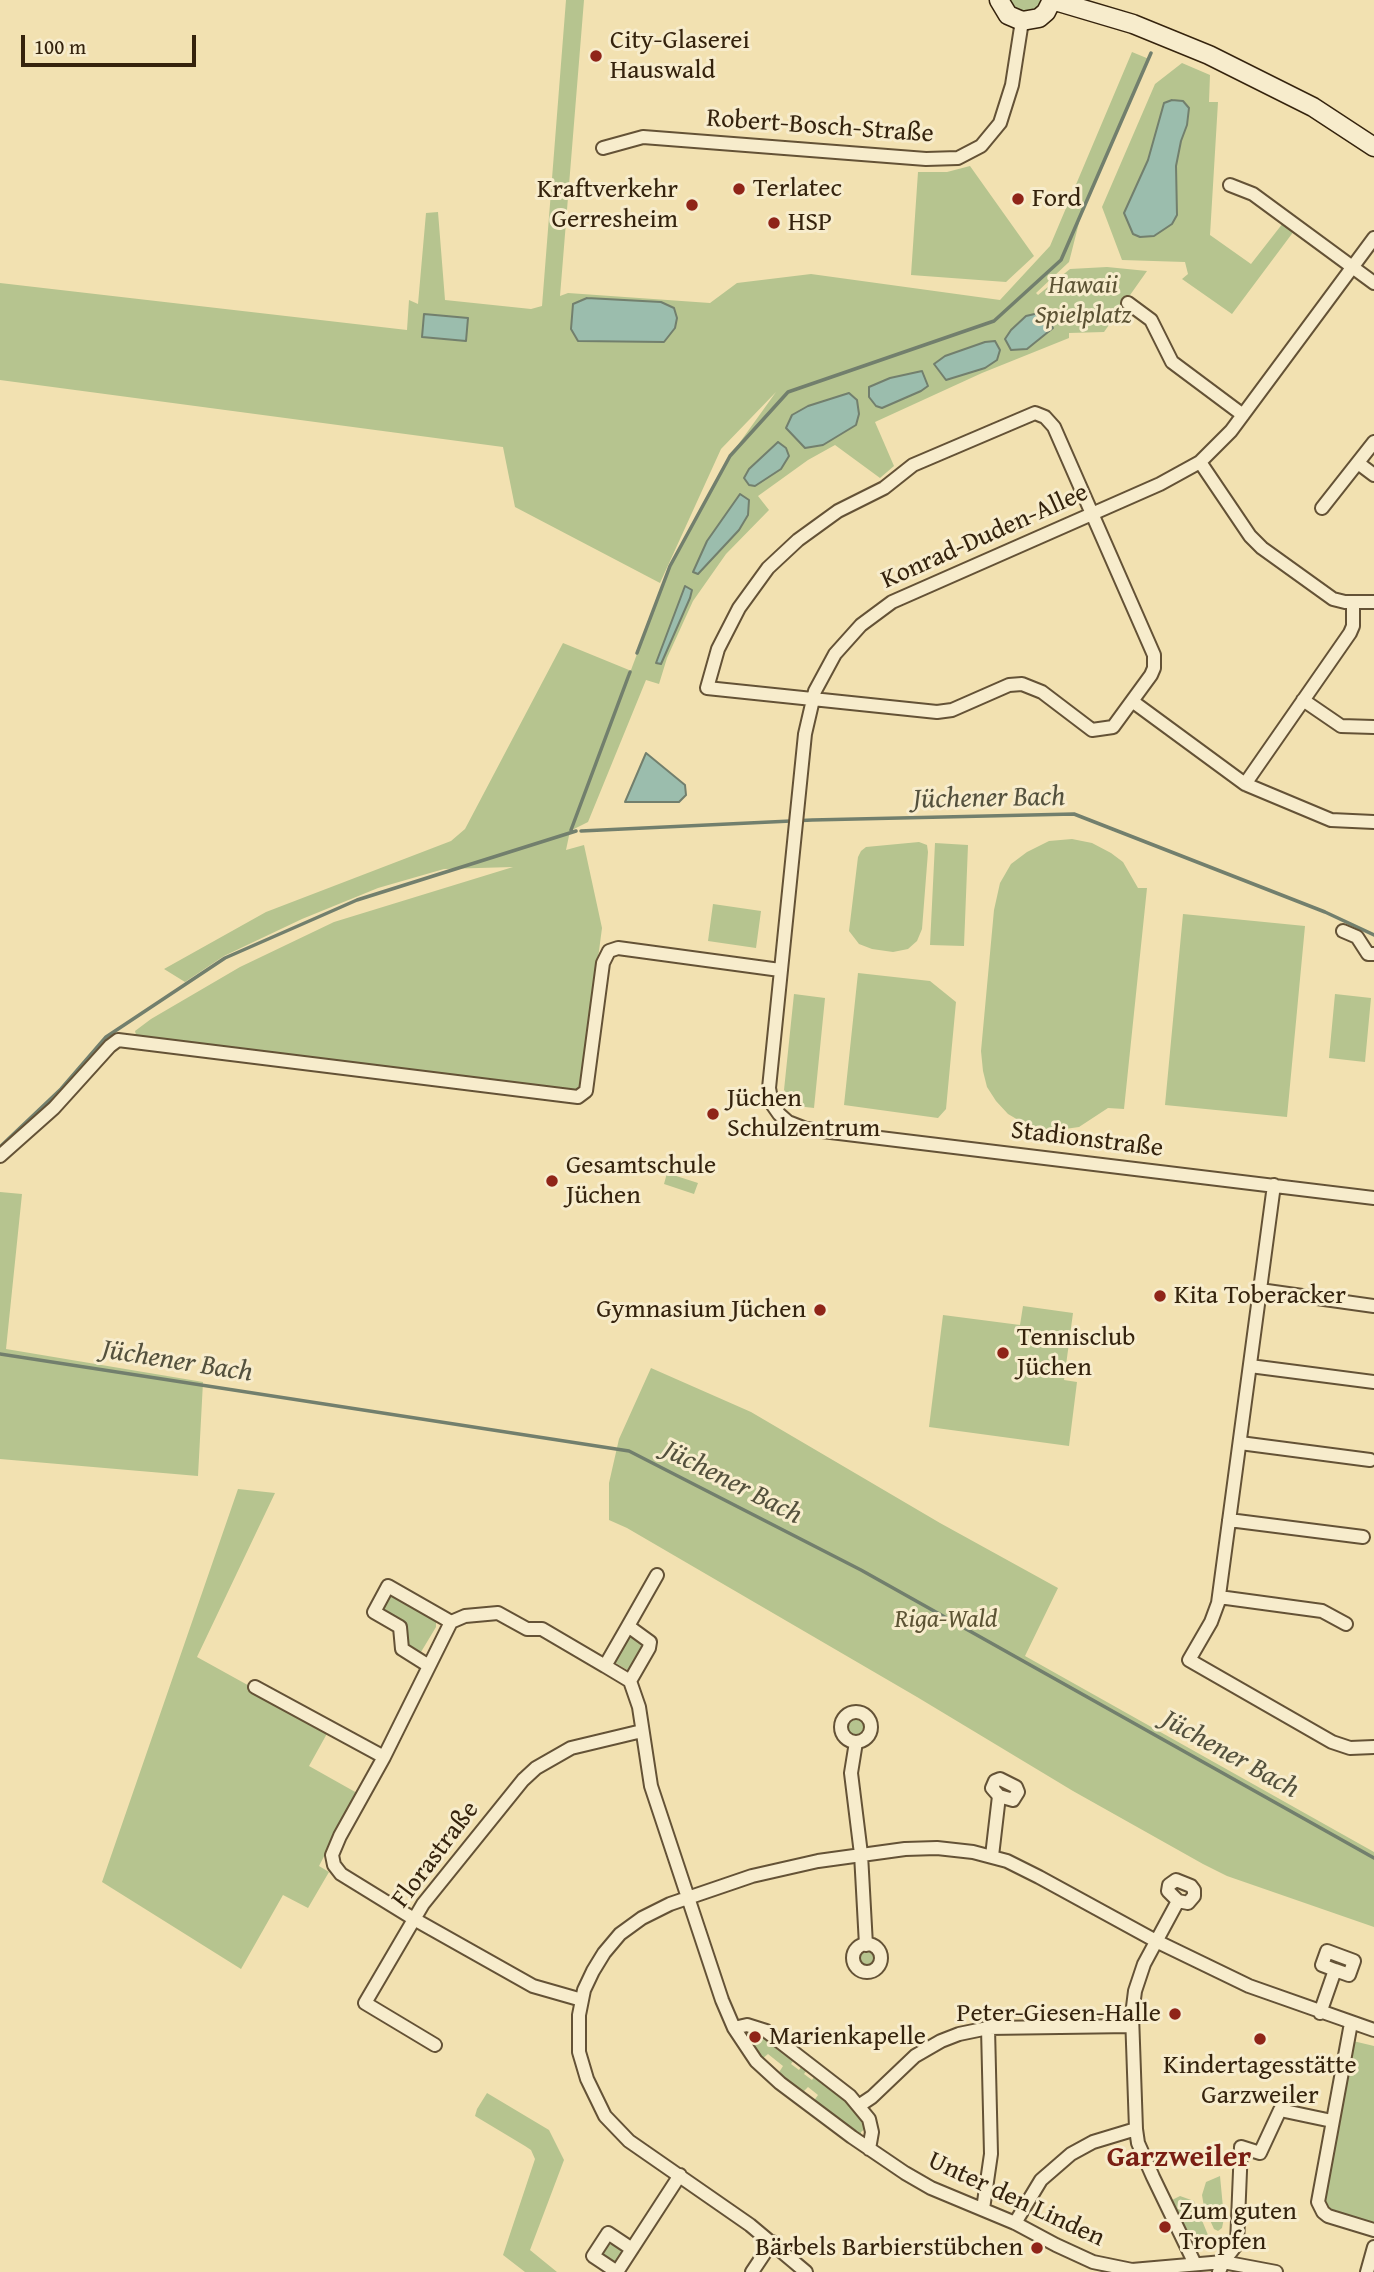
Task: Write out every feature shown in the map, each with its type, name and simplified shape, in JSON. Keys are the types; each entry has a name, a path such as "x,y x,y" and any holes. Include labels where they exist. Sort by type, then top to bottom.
{"main road":[{"path":"999,0 1009,15 1022,21 1039,18 1046,12 1052,0 1133,24 1209,55 1313,107 1374,146"}],"street":[{"name":"Robert-Bosch-Straße","path":"603,148 643,136 926,159 958,158 981,146 1000,123 1012,85 1022,21"},
{"path":"1230,186 1253,194 1374,283"},
{"name":"Konrad-Duden-Allee","path":"795,1126 775,1109 769,1095 776,1012 805,734 813,698 835,654 856,629 881,609 904,596 1160,484 1200,463 1243,415 1374,238"},
{"path":"1128,303 1151,320 1172,362 1243,415"},
{"path":"1035,413 1045,416 1054,428 1092,514 1154,655 1153,672 1114,727 1092,730 1042,692 1022,684 1009,685 944,711 707,688 718,649 747,597 775,560 822,521 884,488 918,463 1035,413"},
{"path":"1322,508 1374,442"},
{"path":"1200,463 1257,544 1337,601 1374,602"},
{"path":"1358,463 1374,475"},
{"path":"1245,784 1350,633 1353,626 1353,603"},
{"path":"1303,700 1341,726 1374,727"},
{"path":"1132,701 1245,784 1331,820 1374,822"},
{"path":"1343,931 1357,937 1368,954 1374,954"},
{"path":"0,1156 54,1108 116,1041 574,1097 586,1091 603,962 609,951 618,948 780,970"},
{"name":"Stadionstraße","path":"795,1126 1374,1198"},
{"path":"1274,1185 1219,1597 1211,1622 1189,1660 1332,1742 1350,1748 1374,1747"},
{"path":"1260,1290 1374,1306"},
{"path":"1250,1366 1374,1382"},
{"path":"1240,1443 1370,1460"},
{"path":"1229,1520 1363,1537"},
{"path":"606,1666 657,1575"},
{"path":"429,1666 402,1649 400,1627 373,1612 388,1586 451,1622"},
{"path":"1219,1597 1322,1611 1346,1625"},
{"path":"582,2000 534,1986 414,1919 341,1874 332,1860 337,1842 384,1758 451,1622 465,1616 498,1613 527,1629 542,1629 631,1681 650,1645 649,1639 628,1626"},
{"name":"Unter den Linden","path":"631,1681 636,1694 653,1794 714,1978 734,2028 750,2054 767,2072 869,2149 931,2188 1015,2222 1081,2257 1122,2271 1195,2264 1276,2272"},
{"path":"256,1687 384,1758"},
{"name":"Florastraße","path":"435,2045 365,2003 414,1919 434,1889 523,1780 536,1768 571,1748 642,1731"},
{"path":"856,1742 851,1773 861,1854 866,1944"},
{"path":"992,1856 999,1796"},
{"path":"806,2272 772,2242 629,2141 612,2125 599,2106 587,2079 579,2052 579,2028 582,2000 598,1963 620,1934 642,1918 688,1897 773,1870 861,1854 937,1848 992,1856 1039,1877 1156,1941 1238,1981 1320,2013 1374,2030"},
{"path":"1178,1902 1137,1983 1132,2009 1136,2129 1138,2143 1148,2166 1195,2264"},
{"path":"1320,2013 1335,1970"},
{"path":"1351,2023 1319,2197 1323,2211 1334,2218 1374,2230"},
{"path":"734,2028 752,2025 771,2033 829,2077 860,2105 872,2127 869,2149"},
{"path":"860,2105 925,2050 950,2037 988,2028 1132,2026"},
{"path":"983,2209 990,2154 988,2028"},
{"path":"1221,2267 1237,2244 1241,2147 1260,2153 1280,2110 1332,2121"},
{"path":"1015,2222 1041,2180 1076,2150 1136,2129"},
{"path":"632,2249 680,2175"},
{"path":"752,2272 772,2242"},
{"path":"1367,2272 1374,2247"}],"green space":[{"name":"Hawaii Spielplatz","path":"566,0 584,0 560,296 568,293 710,303 737,283 811,274 1000,300 1050,246 1132,52 1149,59 1083,207 1069,262 1036,293 1038,295 1070,269 1107,267 1147,271 1104,332 1069,333 1069,338 982,373 875,422 894,466 880,478 835,445 808,460 758,496 769,510 726,554 693,601 667,658 659,684 646,680 588,822 570,831 566,850 584,845 602,928 581,1087 570,1093 137,1039 135,1031 151,1019 240,967 334,922 513,867 444,869 378,888 302,919 224,956 185,982 164,969 266,912 451,841 465,829 563,643 629,670 619,702 670,566 730,456 776,392 721,449 660,583 515,507 503,447 0,380 0,283 407,330 409,300 418,304 426,213 438,212 445,300 531,309 542,306"},
{"path":"1010,0 1043,0 1036,9 1026,12 1015,8"},
{"path":"1182,63 1210,75 1209,102 1218,102 1210,235 1251,264 1283,223 1294,231 1232,314 1182,279 1188,274 1185,262 1122,260 1102,207 1155,84"},
{"path":"970,166 1034,256 1006,282 911,275 918,172 947,172"},
{"path":"1072,839 1092,843 1111,853 1123,862 1138,888 1147,888 1124,1109 1108,1108 1079,1127 1041,1129 1008,1114 987,1087 983,1071 981,1051 994,910 1000,883 1011,864 1049,841"},
{"path":"919,842 927,845 928,852 922,929 917,941 908,949 893,952 859,944 849,931 861,851 866,847"},
{"path":"935,843 968,845 964,946 930,945"},
{"path":"713,904 761,911 756,948 708,941"},
{"path":"1183,914 1305,926 1287,1117 1165,1105"},
{"path":"858,973 930,981 956,1002 946,1109 938,1118 844,1105"},
{"path":"794,994 825,998 814,1108 797,1106 784,1090"},
{"path":"1335,994 1371,998 1365,1062 1329,1058"},
{"path":"667,1173 698,1183 694,1194 664,1184"},
{"path":"0,1192 22,1194 6,1349 203,1382 198,1476 0,1459"},
{"name":"Tennisclub Jüchen","path":"1023,1306 1073,1313 1064,1380 1077,1382 1069,1446 929,1427 943,1315 1020,1325"},
{"name":"Riga-Wald","path":"651,1368 751,1412 940,1523 1058,1588 1025,1656 1374,1852 1374,1927 1227,1876 1203,1864 609,1520 609,1483 619,1439"},
{"path":"238,1489 275,1493 197,1657 329,1730 309,1766 357,1793 319,1866 329,1872 308,1908 283,1895 241,1969 102,1882"},
{"path":"391,1594 436,1617 436,1627 421,1652 409,1650 405,1639 408,1627 384,1610 383,1605"},
{"path":"631,1634 645,1643 629,1671 614,1662"},
{"path":"856,1715 864,1718 867,1726 864,1734 856,1737 848,1734 845,1726 848,1718"},
{"path":"866,1948 873,1951 876,1958 873,1965 866,1968 859,1965 856,1958 859,1951"},
{"path":"756,2031 796,2057 791,2064 799,2070 804,2063 809,2067 804,2074 812,2080 817,2073 862,2116 866,2128 861,2132 861,2138 813,2102 818,2095 808,2087 802,2093 778,2074 783,2066 768,2054 762,2059 749,2042 748,2036"},
{"path":"1353,2041 1374,2046 1374,2227 1334,2216 1322,2206"},
{"path":"487,2093 549,2130 564,2160 530,2250 557,2272 525,2272 503,2255 535,2159 531,2150 475,2116"},
{"path":"1220,2176 1224,2218 1222,2228 1218,2231 1214,2229 1204,2207 1202,2195 1206,2182"},
{"path":"1180,2196 1194,2201 1208,2235 1190,2236 1172,2200"},
{"path":"612,2244 618,2247 621,2253 618,2259 612,2262 606,2259 603,2253 606,2247"}],"shaded area":[{"path":"1172,100 1183,101 1189,108 1176,166 1177,215 1172,224 1154,236 1140,237 1133,234 1124,213 1148,160 1164,103"},
{"path":"587,298 661,302 674,308 677,318 675,328 664,342 578,341 571,329 573,304"},
{"path":"1043,312 1053,328 1027,349 1011,350 1005,339 1011,330 1026,316"},
{"path":"424,314 468,318 466,341 422,337"},
{"path":"995,341 1000,350 997,360 985,368 946,380 934,364 945,356"},
{"path":"922,371 928,386 921,391 882,408 876,406 869,397 869,387 890,378"},
{"path":"849,393 857,400 859,414 856,425 823,445 805,448 786,428 792,415 808,406"},
{"path":"778,442 786,448 789,456 781,469 755,486 749,485 744,478 749,469"},
{"path":"740,494 749,500 748,515 739,530 698,574 693,572 707,541"},
{"path":"685,586 692,590 690,598 661,664 656,663"},
{"path":"646,753 685,785 686,795 679,802 625,802"}],"waterway":[{"path":"637,653 670,566 730,456 788,392 994,321 1061,260 1151,53"},
{"path":"571,830 630,672"},
{"name":"Jüchener Bach","path":"581,831 812,820 1074,814 1325,912 1374,935"},
{"name":"Jüchener Bach","path":"0,1147 61,1089 106,1037 225,958 357,900 576,831"},
{"name":"Jüchener Bach","path":"0,1354 629,1451 861,1570 1374,1858"}],"place":[{"name":"City-Glaserei Hauswald","path":"596,56"},
{"name":"Terlatec","path":"739,189"},
{"name":"Ford","path":"1018,199"},
{"name":"Kraftverkehr Gerresheim","path":"692,205"},
{"name":"HSP","path":"774,223"},
{"name":"Jüchen Schulzentrum","path":"713,1114"},
{"name":"Gesamtschule Jüchen","path":"552,1181"},
{"name":"Kita Toberacker","path":"1160,1296"},
{"name":"Gymnasium Jüchen","path":"820,1310"},
{"name":"Tennisclub Jüchen","path":"1003,1353"},
{"name":"Peter-Giesen-Halle","path":"1175,2014"},
{"name":"Marienkapelle","path":"755,2037"},
{"name":"Kindertagesstätte Garzweiler","path":"1260,2039"},
{"name":"Zum guten Tropfen","path":"1165,2227"},
{"name":"Bärbels Barbierstübchen","path":"1037,2248"}],"district":[{"name":"Garzweiler","path":"1179,2158"}]}
